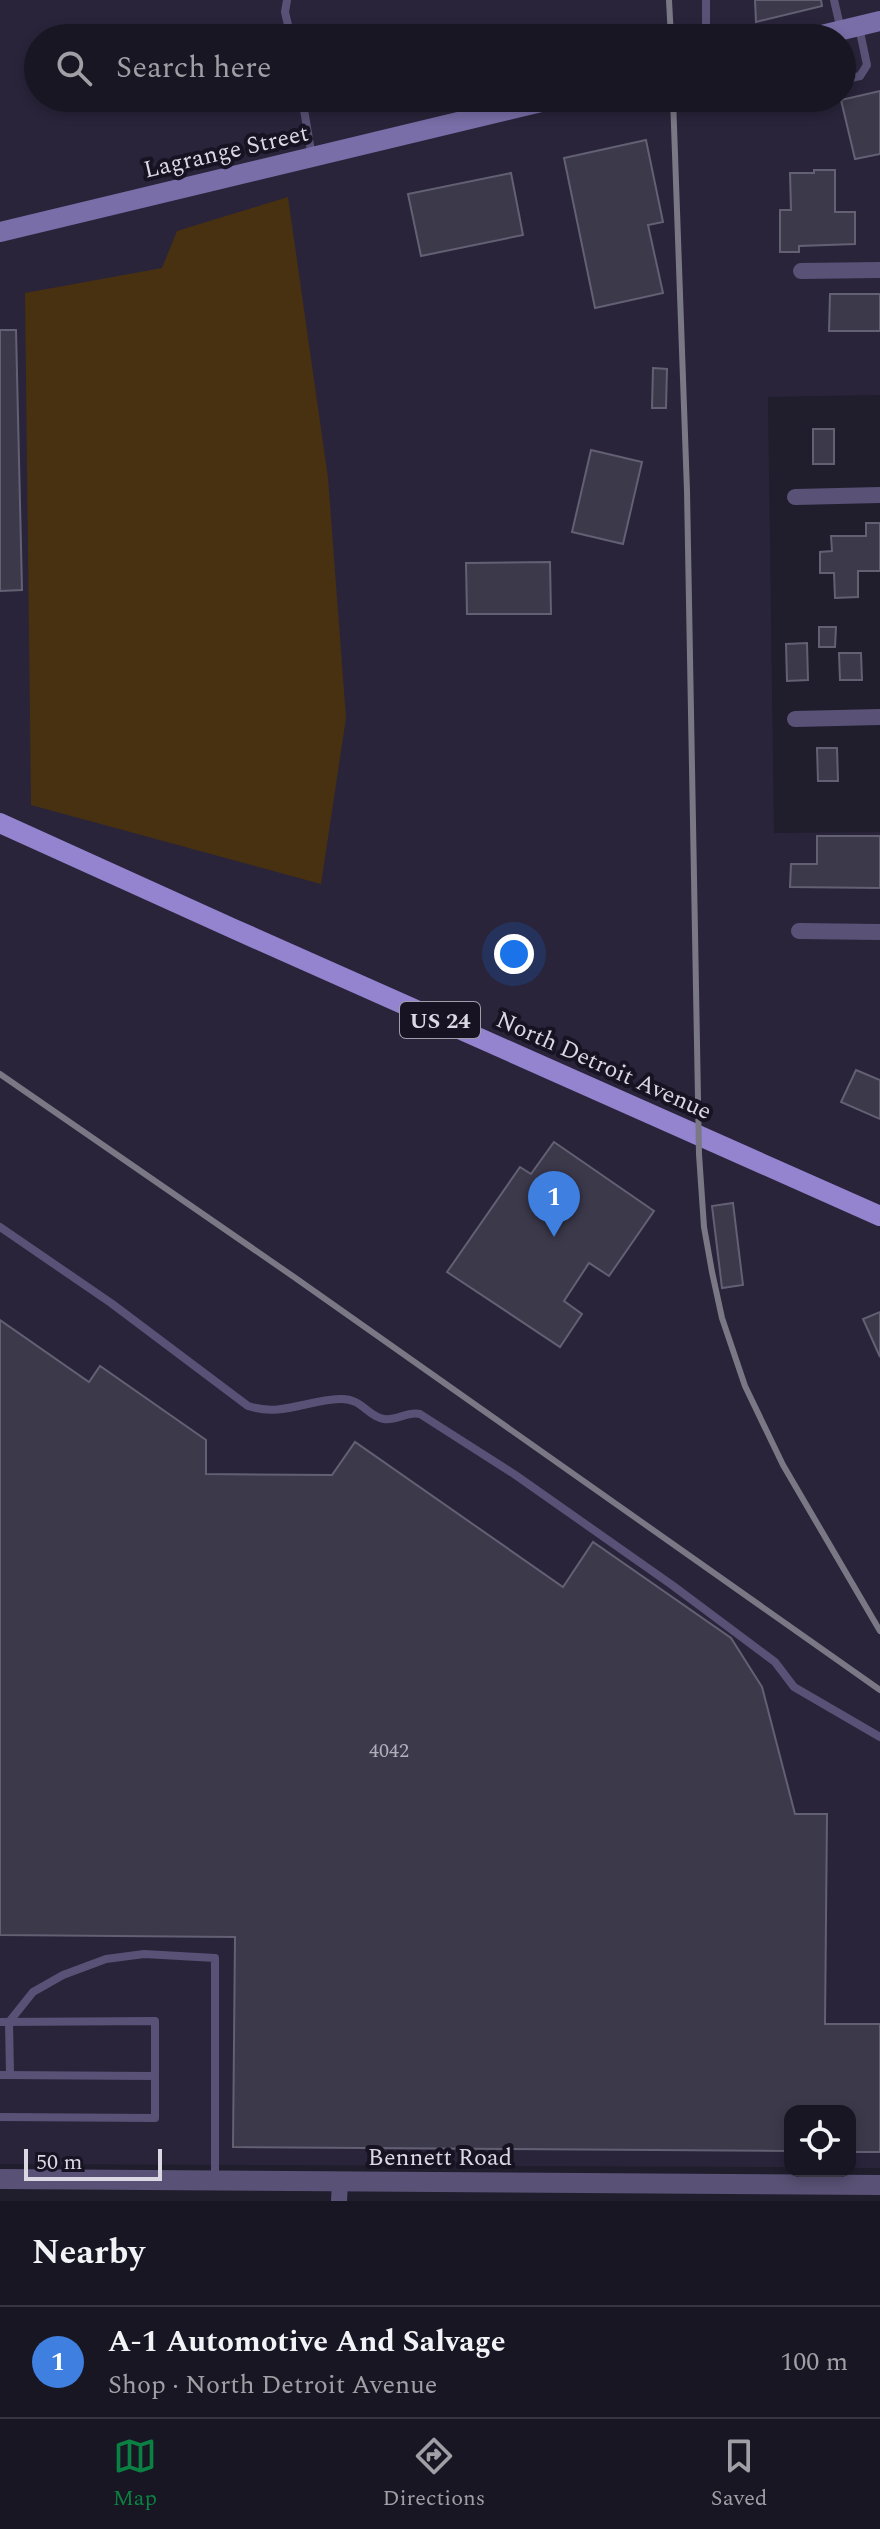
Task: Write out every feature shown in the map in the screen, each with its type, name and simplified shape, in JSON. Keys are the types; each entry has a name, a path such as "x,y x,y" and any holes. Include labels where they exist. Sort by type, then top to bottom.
{"main road":[{"path":"856,27 880,21"},
{"name":"Lagrange Street","path":"0,232 500,112"},
{"name":"North Detroit Avenue","path":"0,823 880,1216"}],"street":[{"path":"801,271 880,270"},
{"path":"795,497 880,495"},
{"path":"795,719 880,717"},
{"path":"799,931 880,932"},
{"name":"Bennett Road","path":"0,2179 215,2181 340,2192 880,2185"}],"lane":[{"path":"287,0 288,24"},
{"path":"706,0 706,24"},
{"path":"834,0 848,24"},
{"path":"856,41 867,65 856,77"},
{"path":"305,112 313,157"},
{"path":"0,1227 111,1303 248,1406 283,1411 328,1400 351,1399 381,1419 420,1414 514,1474 672,1585 775,1662 794,1687 880,1737"},
{"path":"155,2076 5,2075 5,2022 33,1992 63,1975 106,1959 144,1954 215,1958 215,2181"},
{"path":"0,2117 155,2118 155,2021 5,2022"}],"shaded area":[{"path":"0,0 880,0 880,395 768,397 774,833 880,832 880,2168 856,2168 856,2105 784,2105 784,2167 0,2164"},
{"path":"288,197 328,478 346,718 321,884 31,805 25,293 162,268 177,231"}],"building":[{"path":"755,0 821,0 822,6 756,22"},
{"path":"880,91 880,154 855,159 844,112 856,112 856,97"},
{"path":"646,140 663,222 648,225 663,293 595,308 564,158"},
{"path":"814,170 835,170 835,212 855,212 855,244 799,246 799,252 780,252 780,210 791,210 790,173 814,173"},
{"path":"511,173 523,235 421,256 408,194"},
{"path":"830,294 880,294 880,331 829,331"},
{"path":"0,330 16,330 22,590 0,591"},
{"path":"653,368 667,369 666,408 652,408"},
{"path":"813,429 834,429 834,464 813,464"},
{"path":"591,450 642,462 623,544 572,532"},
{"path":"866,523 880,523 880,571 858,571 858,597 835,598 834,573 820,573 820,552 832,551 831,536 866,536"},
{"path":"550,562 551,614 467,614 466,563"},
{"path":"819,627 836,627 835,647 819,647"},
{"path":"807,643 808,680 787,681 786,644"},
{"path":"839,653 861,653 862,680 840,680"},
{"path":"817,748 837,748 838,781 818,781"},
{"path":"817,836 880,836 880,888 790,887 791,864 817,864"},
{"path":"856,1070 880,1080 880,1119 841,1102"},
{"path":"554,1142 654,1211 609,1276 589,1263 564,1301 582,1314 560,1347 447,1272 520,1167 531,1174"},
{"path":"733,1203 743,1285 722,1288 712,1206"},
{"path":"880,1312 880,1357 863,1319"},
{"path":"0,1320 89,1382 100,1366 206,1440 206,1474 332,1475 355,1442 563,1587 593,1542 731,1638 762,1687 795,1814 827,1814 825,2024 880,2024 880,2152 856,2152 856,2105 784,2105 784,2151 233,2147 235,1937 0,1935"}],"railway":[{"path":"669,0 670,24"},
{"path":"673,112 687,491 699,1154 704,1227 722,1318 745,1386 783,1465 880,1631"},
{"path":"0,1074 880,1690"}],"place":[{"name":"A-1 Automotive And Salvage","path":"554,1237"}]}
